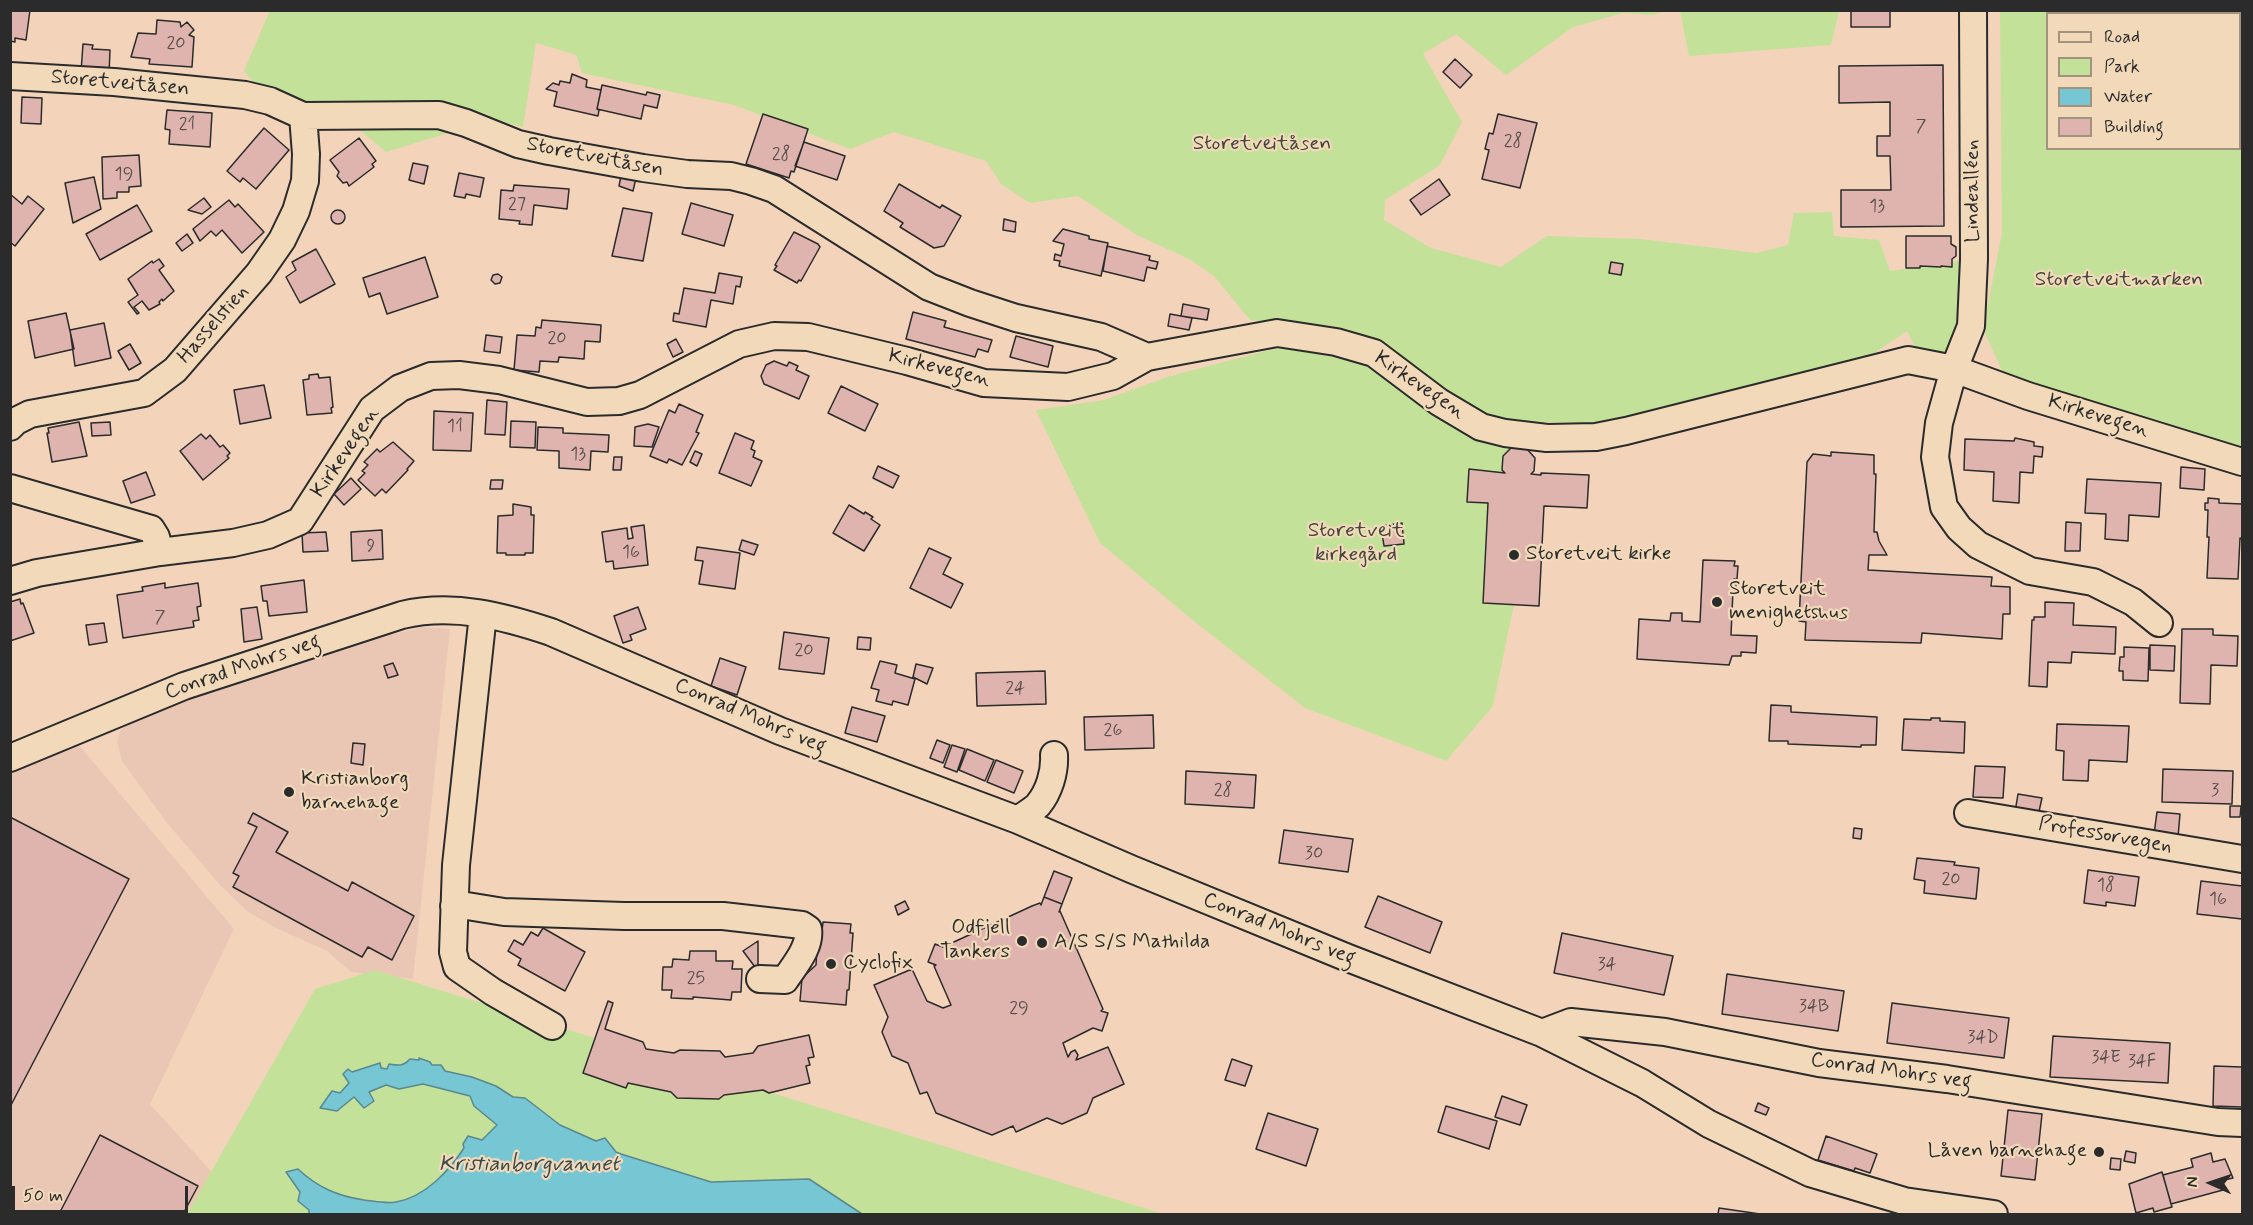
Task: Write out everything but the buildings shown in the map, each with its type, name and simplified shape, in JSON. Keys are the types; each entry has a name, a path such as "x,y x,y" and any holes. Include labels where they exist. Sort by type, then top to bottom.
{"street":[{"name":"Lindealléen","path":"1954,369 1971,326 1974,259 1973,10"},
{"name":"Storetveitåsen","path":"10,76 114,82 246,95 270,101 303,116 439,115 518,144 549,151 643,168 687,174 731,176 774,189 929,286 970,303 1016,318 1101,337 1147,357"},
{"name":"Hasselstien","path":"10,427 30,414 144,393 175,370 259,273 282,240 296,211 305,181 306,154 303,116"},
{"name":"Kirkevegen","path":"10,581 37,573 160,552 233,543 268,535 300,520 372,409 400,388 431,376 459,375 499,380 587,402 619,401 640,395 739,344 774,336 808,337 907,361 984,383 1068,387 1113,376 1147,357 1277,333 1336,342 1374,353 1439,402 1481,428 1547,438 1596,437 1626,431 1908,360 1954,369 2028,396 2242,462"},
{"path":"1954,369 1939,423 1935,456 1944,507 1959,528 1978,545 2030,571 2093,582 2133,602 2159,623"},
{"path":"10,488 150,530 156,537 160,552"},
{"name":"Conrad Mohrs veg","path":"10,758 203,679 402,615 439,609 483,614 520,622 551,632 780,731 1018,820 1337,954 1542,1033 1642,1083 1709,1124 1810,1173 1904,1201 1994,1215"},
{"path":"483,614 456,865 453,952 457,967 493,992 552,1026"},
{"path":"1018,820 1037,806 1048,789 1055,766 1054,755"},
{"name":"Professorvegen","path":"1968,813 2242,860"},
{"path":"454,906 515,912 624,916 723,916 802,925 808,929 806,946 786,980 760,979"},
{"name":"Conrad Mohrs veg","path":"1542,1033 1571,1022 1665,1032 1819,1063 1947,1079 2206,1120 2242,1123"}],"shaded area":[{"name":"Kristianborg barnehage","path":"422,627 450,629 413,979 351,972 327,951 276,928 247,911 221,886 167,823 122,761 117,742 120,731 146,711 328,651"},
{"path":"78,744 234,929 150,1104 211,1171 189,1214 11,1214 11,771"}],"green space":[{"name":"Storetveitåsen","path":"270,10 1665,11 1653,15 1623,13 1573,27 1506,75 1456,34 1423,54 1462,122 1440,165 1385,200 1384,220 1431,248 1501,267 1547,236 1640,239 1757,253 1788,245 1794,213 1832,212 1834,236 1879,240 1890,271 1972,259 1961,366 1926,370 1907,331 1864,360 1618,424 1477,420 1348,329 1250,320 1214,276 1189,259 1137,235 1078,196 1030,203 1001,184 986,161 894,132 850,149 734,105 582,73 576,55 536,43 523,127 455,111 458,130 386,152 356,127 265,96 244,71"},
{"path":"1680,10 1839,11 1831,45 1689,56"},
{"name":"Storetveitmarken","path":"2000,11 2242,11 2242,450 2003,373 1983,329 2002,233"},
{"name":"Storetveit kirkegård","path":"1281,347 1372,364 1522,456 1516,594 1493,706 1446,761 1305,708 1190,618 1100,543 1036,410 1104,400 1167,377"},
{"path":"375,970 1163,1214 187,1214 315,989"}],"water":[{"name":"Kristianborgvannet","path":"419,1058 432,1065 441,1065 445,1071 472,1077 496,1086 513,1097 525,1098 560,1125 596,1141 605,1138 616,1152 621,1154 711,1182 809,1179 862,1214 309,1214 309,1210 298,1201 300,1192 286,1172 298,1169 320,1186 345,1196 388,1203 396,1202 417,1195 444,1174 464,1148 463,1144 468,1136 482,1140 497,1125 474,1106 470,1096 423,1084 399,1089 386,1085 369,1092 374,1101 364,1108 354,1097 337,1111 320,1108 332,1091 340,1093 349,1083 343,1074 348,1069 352,1072 380,1063 381,1068 387,1069 389,1064 400,1065 410,1059 419,1060"}],"place":[{"name":"Storetveit kirke","path":"1514,555"},
{"name":"Storetveit menighetshus","path":"1717,602"},
{"name":"Kristianborg barnehage","path":"289,792"},
{"name":"Odfjell Tankers","path":"1022,941"},
{"name":"A/S S/S Mathilda","path":"1042,943"},
{"name":"Cyclofix","path":"831,964"},
{"name":"Låven barnehage","path":"2099,1152"}]}
